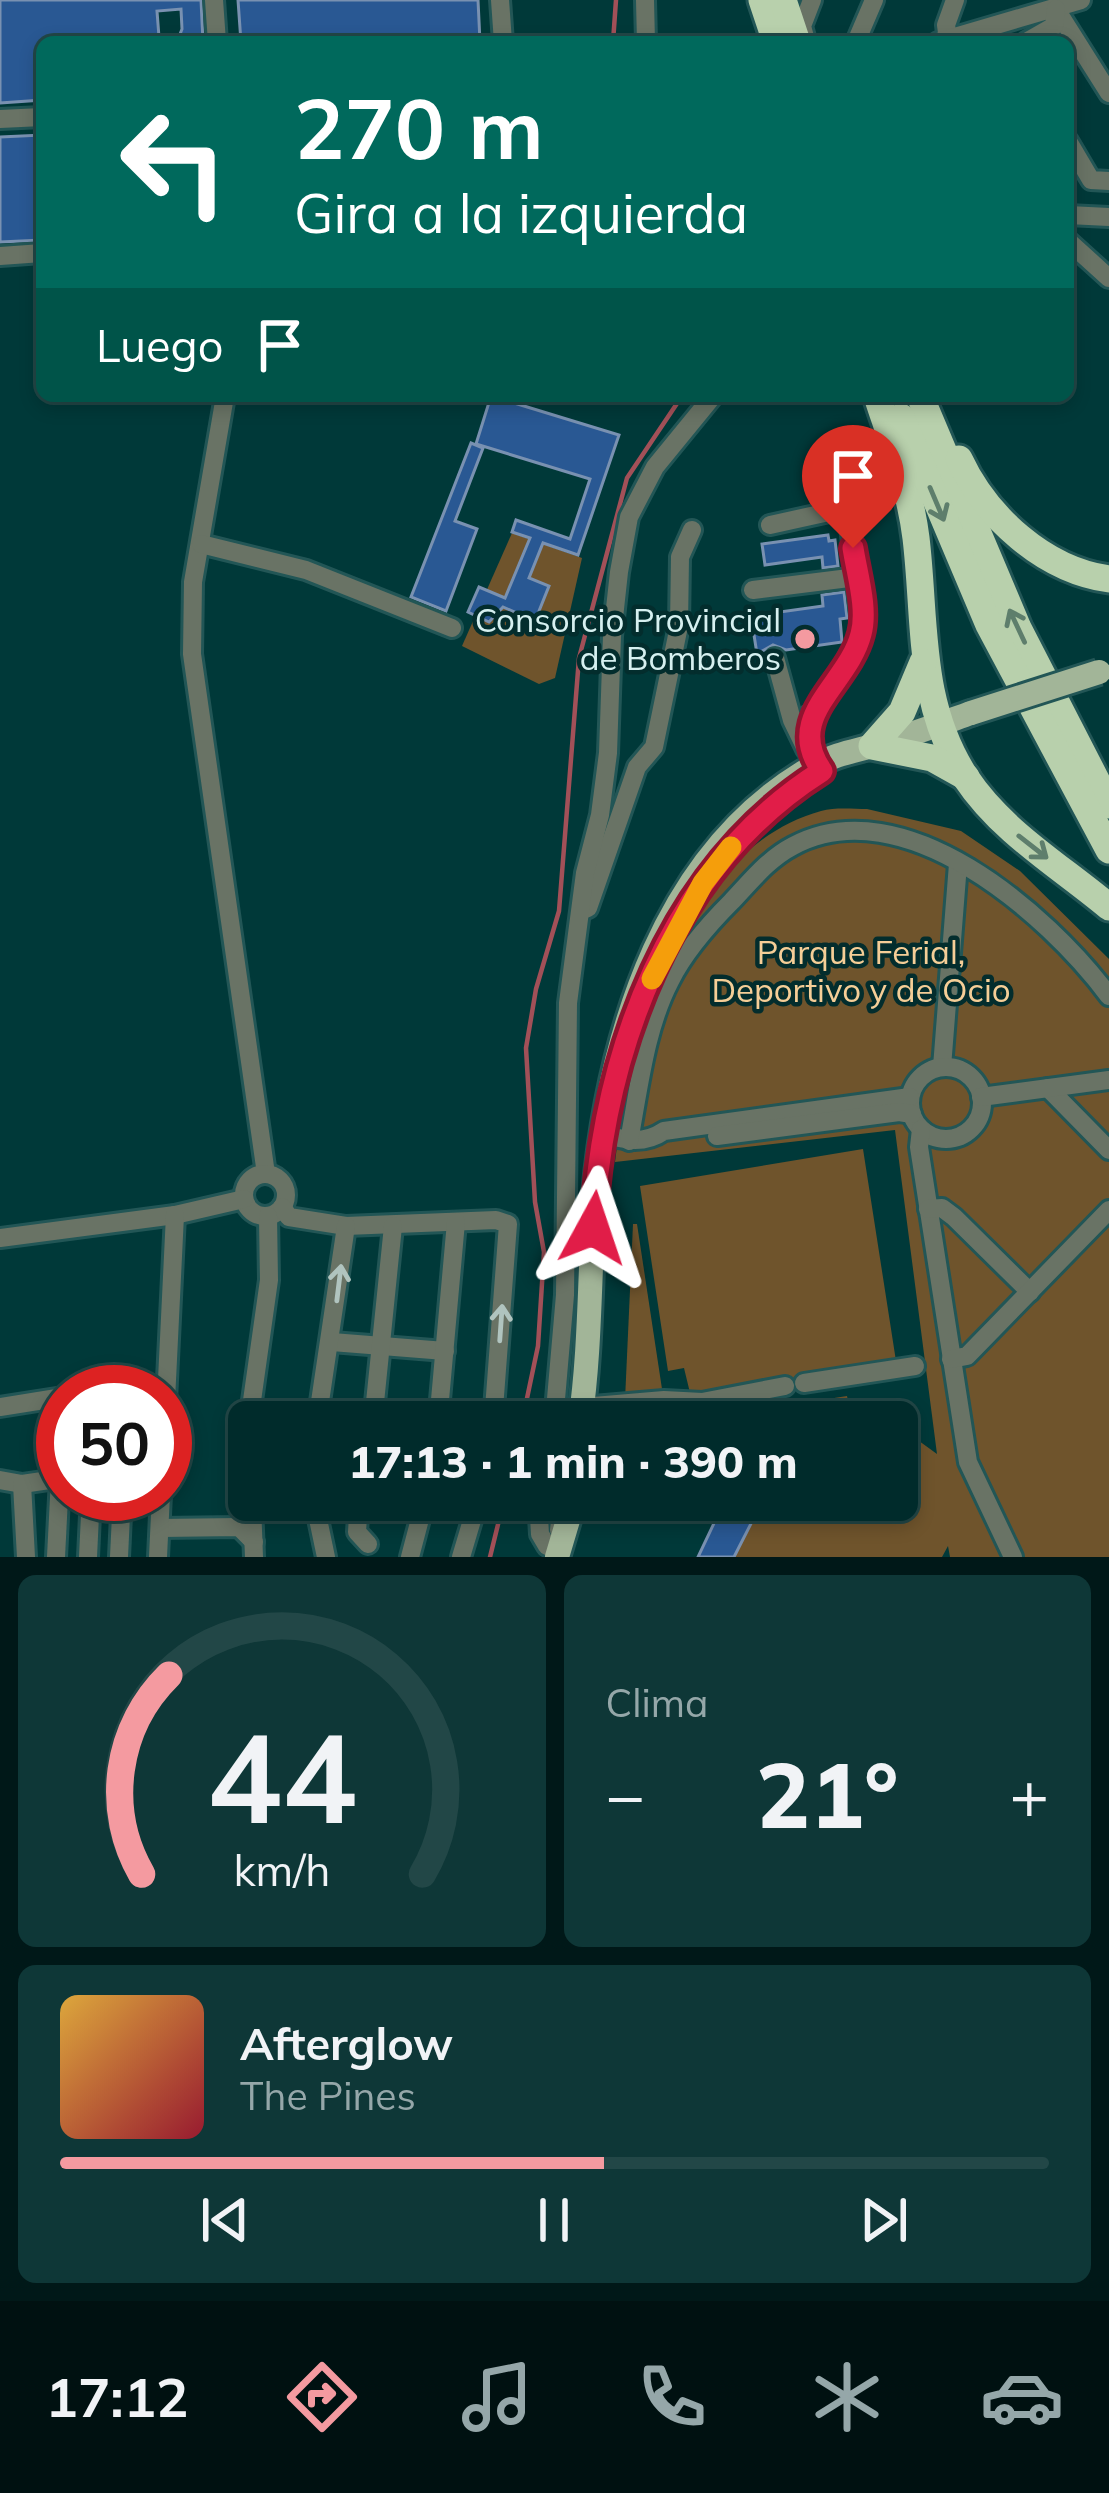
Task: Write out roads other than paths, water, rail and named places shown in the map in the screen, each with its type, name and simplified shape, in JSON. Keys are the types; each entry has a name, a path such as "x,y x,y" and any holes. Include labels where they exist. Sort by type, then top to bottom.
{"highway":[{"path":"762,0 774,36"},
{"path":"783,0 799,36"},
{"path":"880,402 916,536 923,662 939,724 966,778 1018,836 1109,907"},
{"path":"896,402 989,625 1109,850"},
{"path":"924,402 1018,628 1109,805"},
{"path":"925,402 966,474 1024,542 1077,571 1109,579"},
{"path":"872,746 902,712 923,662"},
{"path":"872,746 932,758 966,778"}],"main road":[{"path":"582,1401 596,1192 616,1137 629,1028 668,942 703,883 756,819 815,762 1106,670"},
{"path":"549,1554 553,1521"}],"street":[{"path":"214,0 217,36"},
{"path":"226,0 229,36"},
{"path":"500,0 502,36"},
{"path":"645,0 646,36"},
{"path":"802,36 812,0"},
{"path":"859,36 874,0"},
{"path":"943,36 955,0"},
{"path":"1009,23 1028,0"},
{"path":"961,36 1081,0"},
{"path":"1036,36 1054,26 1056,9"},
{"path":"1056,9 1073,36"},
{"path":"1074,38 1109,93"},
{"path":"0,119 36,117"},
{"path":"1074,151 1091,180 1109,181"},
{"path":"1074,215 1109,217"},
{"path":"1074,246 1109,278"},
{"path":"0,256 36,253"},
{"path":"224,402 201,544 205,598 200,715 266,1174"},
{"path":"556,1401 565,1295 568,1003 580,910 601,815 612,636 629,517 655,466 708,402"},
{"path":"770,525 838,511 849,518 862,633 810,724 815,762"},
{"path":"580,910 588,908 603,872 637,767 654,747 679,626 680,557 692,530"},
{"path":"201,544 306,570 452,628"},
{"path":"753,590 854,578"},
{"path":"775,658 792,721 815,762"},
{"path":"1013,1557 968,1464 914,1113 921,1076 942,1067 971,1077 981,1097 977,1120 966,1132 943,1138 914,1113 664,1131 654,1138 616,1137 670,981 711,921 772,858 823,834 872,830 914,839 958,864 1058,936 1109,997"},
{"path":"942,1067 958,864"},
{"path":"981,1097 1109,1080"},
{"path":"1048,1088 1109,1150"},
{"path":"266,1174 247,1184 244,1199 253,1212 275,1211 346,1226 508,1223 495,1401"},
{"path":"252,1401 275,1211 283,1184 266,1174"},
{"path":"0,1238 176,1215 244,1199"},
{"path":"928,1209 942,1208 954,1217 1030,1292"},
{"path":"951,1359 967,1356 1109,1210"},
{"path":"168,1365 176,1215"},
{"path":"440,1401 456,1222"},
{"path":"321,1401 346,1226"},
{"path":"375,1401 392,1226"},
{"path":"332,1342 445,1351"},
{"path":"707,1401 915,1366"},
{"path":"0,1408 36,1401"},
{"path":"0,1480 36,1482"},
{"path":"22,1484 26,1557"},
{"path":"56,1557 59,1521"},
{"path":"88,1557 90,1521"},
{"path":"119,1557 122,1521"},
{"path":"141,1521 238,1527 258,1553"},
{"path":"158,1557 160,1521"},
{"path":"254,1521 258,1553"},
{"path":"318,1521 326,1557"},
{"path":"358,1521 357,1532 368,1544"},
{"path":"410,1557 419,1521"},
{"path":"460,1557 471,1521"}],"waterway":[{"path":"613,36 616,0"},
{"path":"526,1401 538,1346 544,1252 535,1202 526,1048 536,989 559,911 579,658 627,478 678,402"},
{"path":"490,1557 499,1521"}],"place":[{"name":"Consorcio Provincial de Bomberos","path":"805,639"}],"park label":[{"name":"Parque Ferial, Deportivo y de Ocio","path":"861,971"}]}
